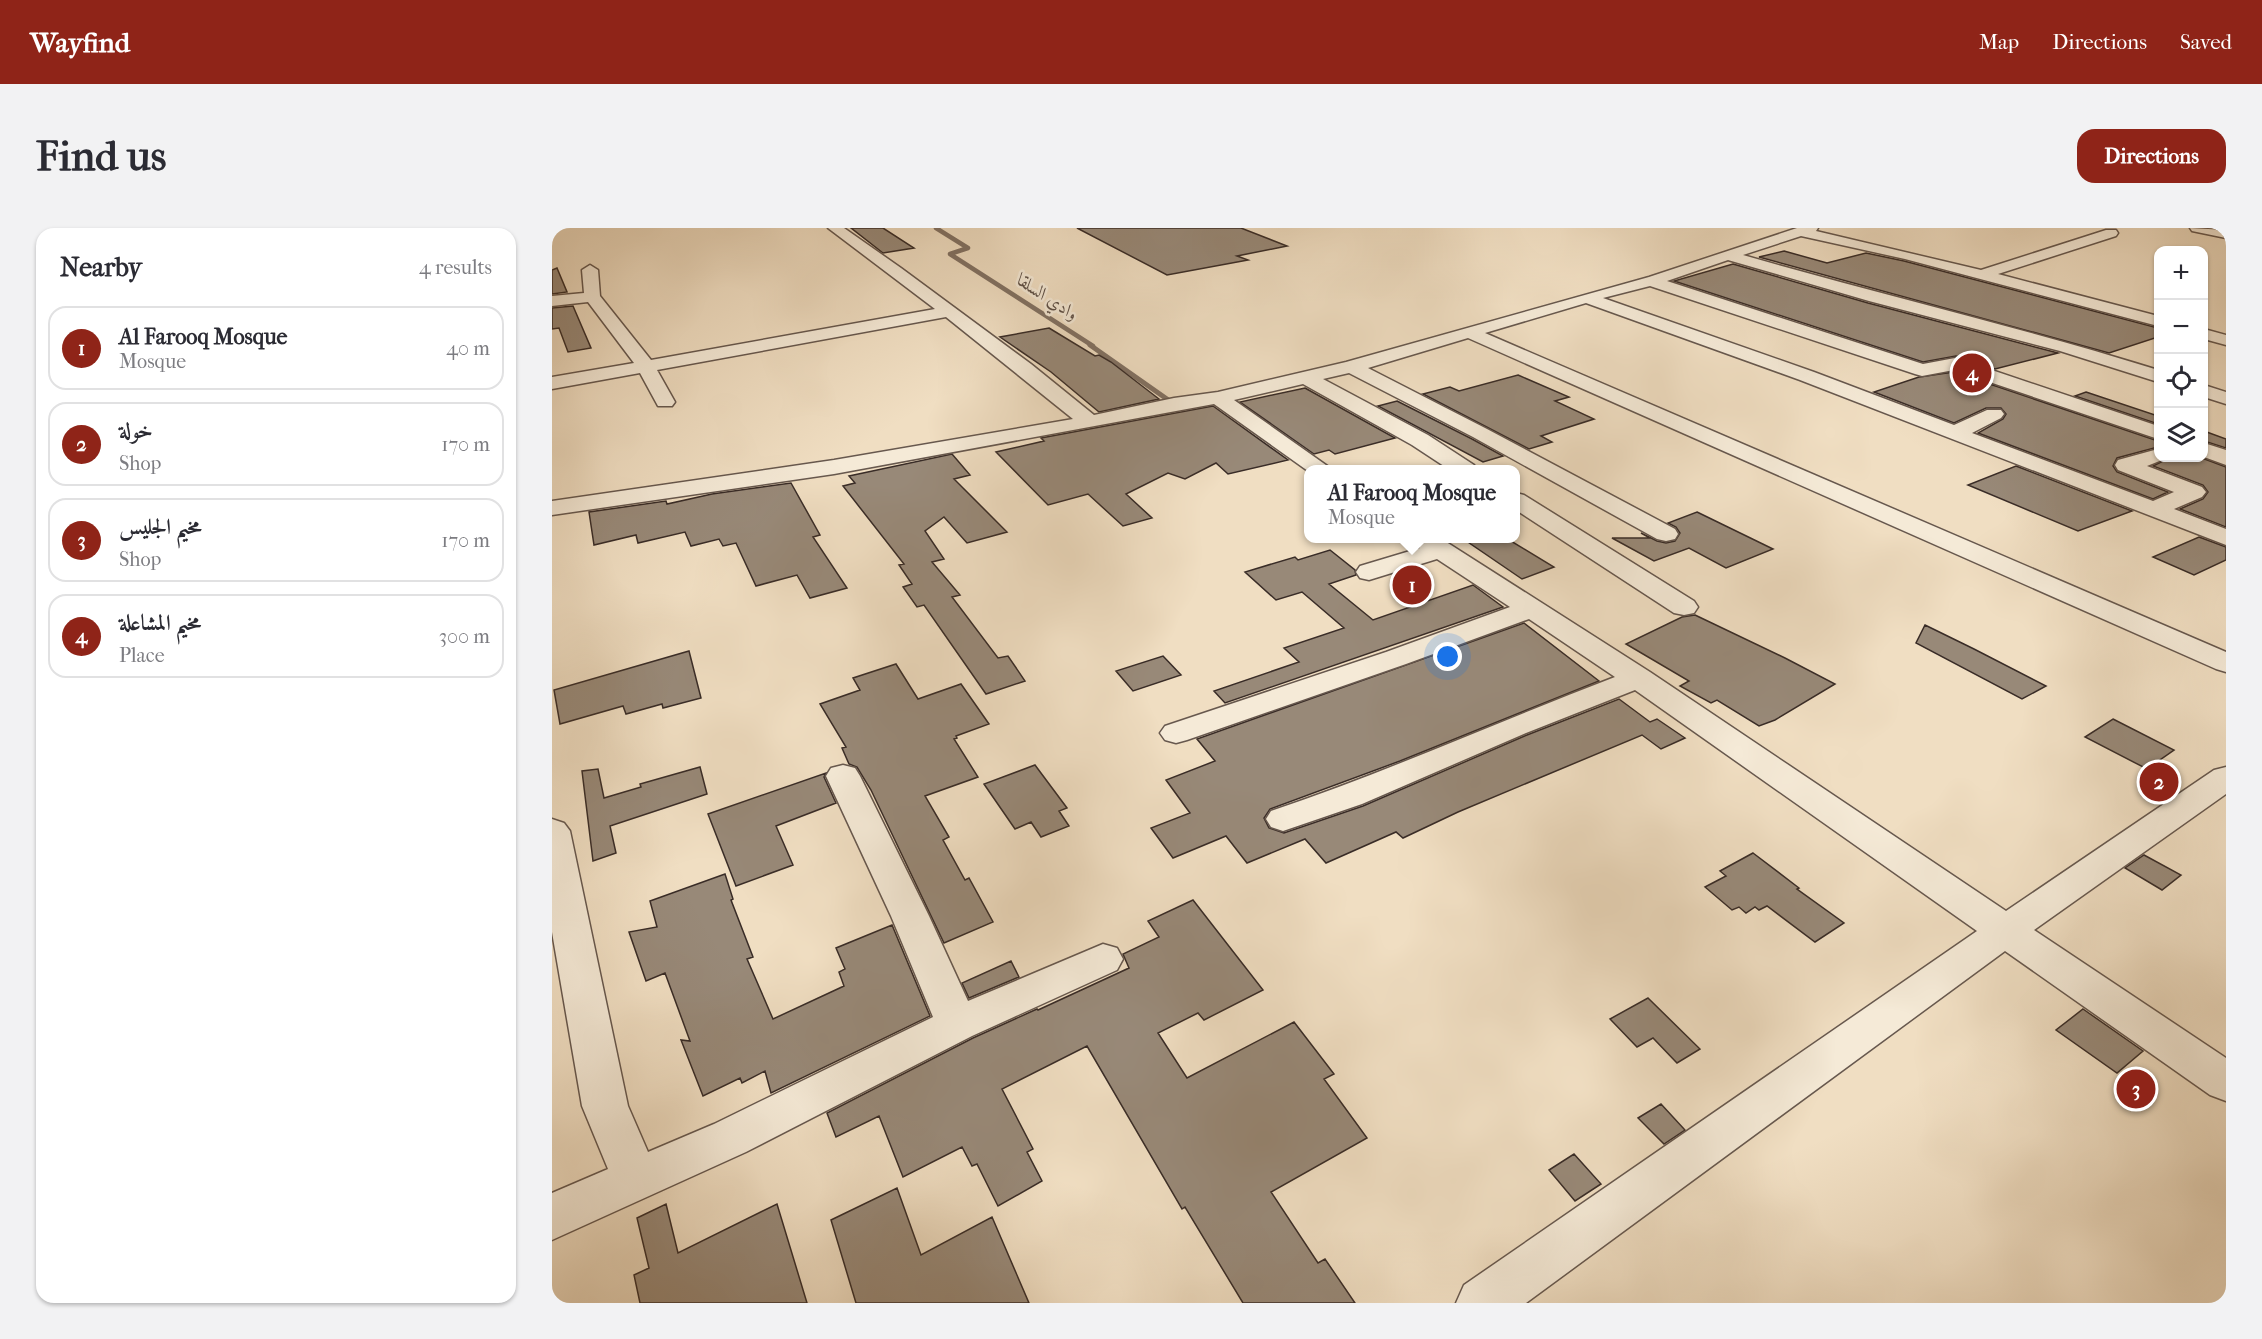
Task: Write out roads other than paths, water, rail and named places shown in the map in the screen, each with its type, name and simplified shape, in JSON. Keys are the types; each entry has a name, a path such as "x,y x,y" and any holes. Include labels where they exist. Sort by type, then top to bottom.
{"street":[{"path":"835,228 950,311 1090,422"},
{"path":"2197,228 2226,234"},
{"path":"552,508 834,467 1090,422 1174,404 1218,398 1351,367 1652,281 1806,230 2154,320"},
{"path":"1980,275 2111,233"},
{"path":"1725,255 1875,298 2066,347 2154,375"},
{"path":"590,270 592,297 646,366 665,402"},
{"path":"1652,281 1922,370 1955,364 2154,433"},
{"path":"552,301 592,297"},
{"path":"1587,298 1807,376 2226,538"},
{"path":"552,383 950,311"},
{"path":"1468,332 2226,663"},
{"path":"2208,335 2226,340"},
{"path":"1351,367 1480,433 1666,534"},
{"path":"1306,378 1420,440 1458,465"},
{"path":"2208,392 2226,398"},
{"path":"1218,398 1315,465"},
{"path":"1955,433 1994,414"},
{"path":"2012,455 2044,441"},
{"path":"2208,451 2226,458"},
{"path":"2153,510 2194,492 2126,465 2154,456"},
{"path":"1520,503 1684,607"},
{"path":"1369,572 1430,544 1639,678 2226,1082"},
{"path":"1176,733 1396,658 1532,608"},
{"path":"1284,819 1350,796 1515,726 1639,678"},
{"path":"843,776 910,916 957,1024"},
{"path":"1482,1303 2005,931 2226,778"},
{"path":"552,831 605,1106 636,1179"},
{"path":"552,1217 730,1138 957,1024 1103,959"}],"waterway":[{"name":"وادي السلقا","path":"936,228 968,248 950,254 1093,346"},
{"name":"وادي السلقا","path":"1090,345 1174,404"}],"place":[{"name":"مخيم المشاعلة","path":"1972,373"},
{"name":"Al Farooq Mosque","path":"1412,585"},
{"name":"خولة","path":"2159,782"},
{"name":"مخيم الجليس","path":"2136,1089"}]}
